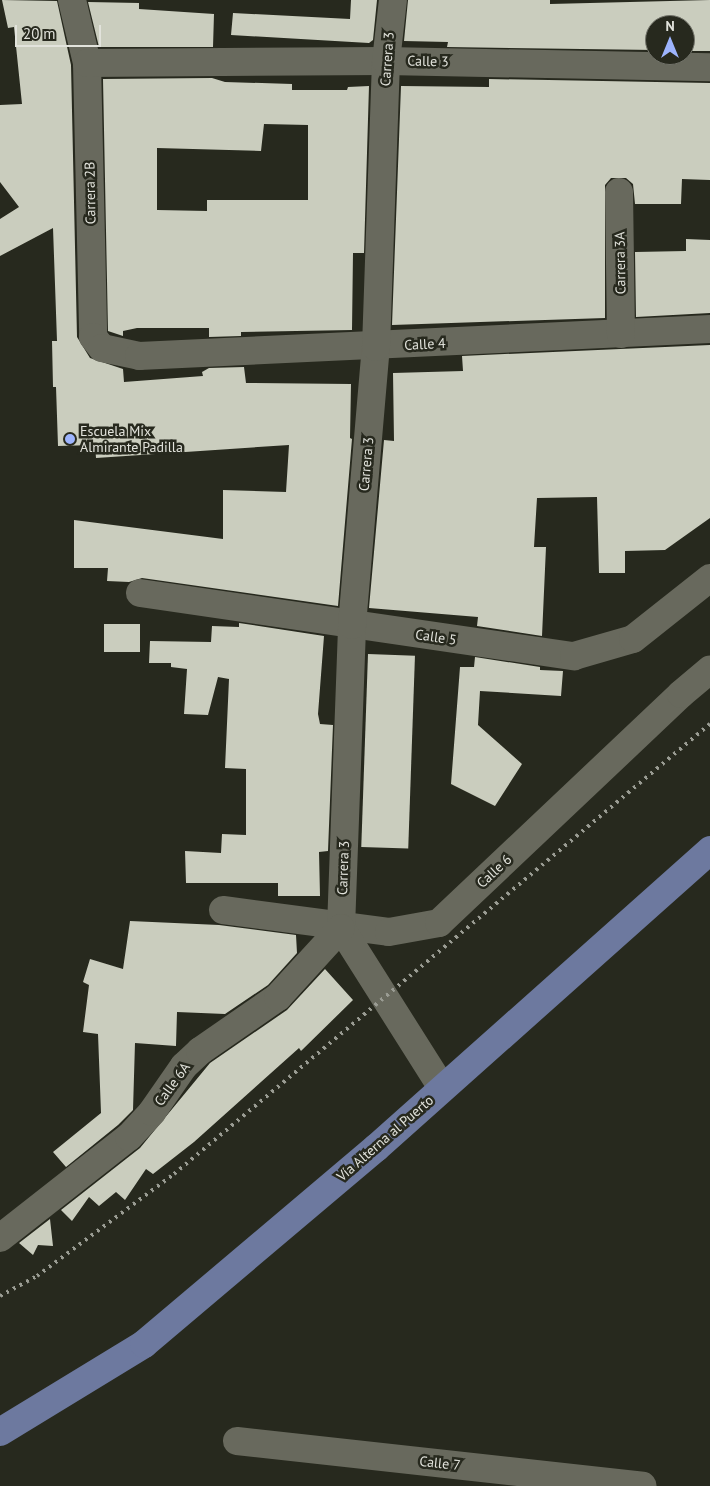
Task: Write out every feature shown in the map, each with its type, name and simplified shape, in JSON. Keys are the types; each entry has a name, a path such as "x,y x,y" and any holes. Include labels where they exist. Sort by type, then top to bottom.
{"main road":[{"name":"Vía Alterna al Puerto","path":"0,1432 42,1404 144,1344 442,1088 710,850"},
{"name":"Vía Alterna al Puerto","path":"0,1416 42,1404"}],"street":[{"name":"Carrera 2B","path":"72,0 87,63 93,337 102,348 139,356"},
{"name":"Carrera 3","path":"341,928 352,626 376,347 386,61 393,0"},
{"name":"Calle 3","path":"87,63 386,61 710,67"},
{"name":"Carrera 3A","path":"619,192 621,334"},
{"name":"Calle 4","path":"139,356 376,347 710,329"},
{"name":"Calle 5","path":"140,593 352,626 574,656 633,639 710,578"},
{"name":"Calle 6","path":"223,910 341,928 389,932 439,923 710,670"},
{"path":"341,928 442,1088"},
{"name":"Calle 6A","path":"0,1238 129,1137 152,1112 184,1066 200,1051 278,997 341,928"},
{"name":"Calle 7","path":"237,1441 643,1486"}],"building":[{"path":"2,0 57,1 71,65 77,337 90,358 123,369 124,382 203,376 202,372 209,368 244,367 246,383 351,384 350,438 352,439 338,606 142,578 129,582 107,581 108,568 74,568 74,520 223,539 223,490 286,492 289,445 96,458 95,445 58,446 56,387 53,387 52,341 57,341 53,228 0,256 0,219 19,207 0,182 0,105 22,104 14,27 8,28"},
{"path":"351,0 377,0 373,40 369,43 231,35 233,13 350,19"},
{"path":"408,0 550,0 550,4 710,0 710,51 695,51 695,15 645,15 645,50 447,47 448,42 404,41"},
{"path":"88,2 139,3 139,9 214,14 213,47 99,47"},
{"path":"212,78 225,82 292,84 292,90 347,90 348,87 369,86 364,253 353,253 352,330 241,332 241,336 209,337 209,328 137,328 123,331 123,336 108,331 103,79","holes":["264,124 308,125 308,200 207,200 207,211 157,210 157,148 261,151"]},
{"path":"489,79 710,83 710,180 682,179 681,204 635,204 633,184 626,178 611,178 605,185 605,318 392,325 401,86 489,87"},
{"path":"686,239 710,240 710,313 636,317 635,252 686,251"},
{"path":"710,345 710,518 665,550 625,551 625,573 599,573 597,497 537,498 534,547 546,547 542,636 477,626 478,617 369,608 384,440 394,441 393,373 463,371 462,356"},
{"path":"239,623 324,636 318,714 320,724 333,725 328,851 319,852 320,896 278,896 278,883 186,883 185,851 221,853 222,834 246,835 246,769 225,768 229,679 218,677 208,715 184,714 187,669 171,667 171,663 149,663 150,641 211,642 212,626 239,627"},
{"path":"104,624 140,624 140,652 104,652"},
{"path":"368,654 415,656 408,849 361,847"},
{"path":"475,657 540,667 540,670 563,671 561,696 480,691 478,725 522,764 495,806 451,784 460,667 474,667"},
{"path":"130,921 219,925 296,935 297,953 268,985 225,1014 177,1012 176,1046 135,1043 133,1110 118,1125 66,1167 53,1152 101,1113 98,1034 83,1032 89,985 83,982 90,959 123,969"},
{"path":"325,969 353,1000 301,1051 299,1048 194,1142 153,1174 146,1169 125,1200 116,1192 99,1206 89,1197 72,1221 61,1210 140,1148 210,1063 287,1010"},
{"path":"50,1219 53,1246 38,1245 33,1255 19,1243"}],"railway":[{"path":"0,1296 37,1276 174,1174 710,724"}],"place":[{"name":"Escuela Mix Almirante Padilla","path":"70,439"}]}
